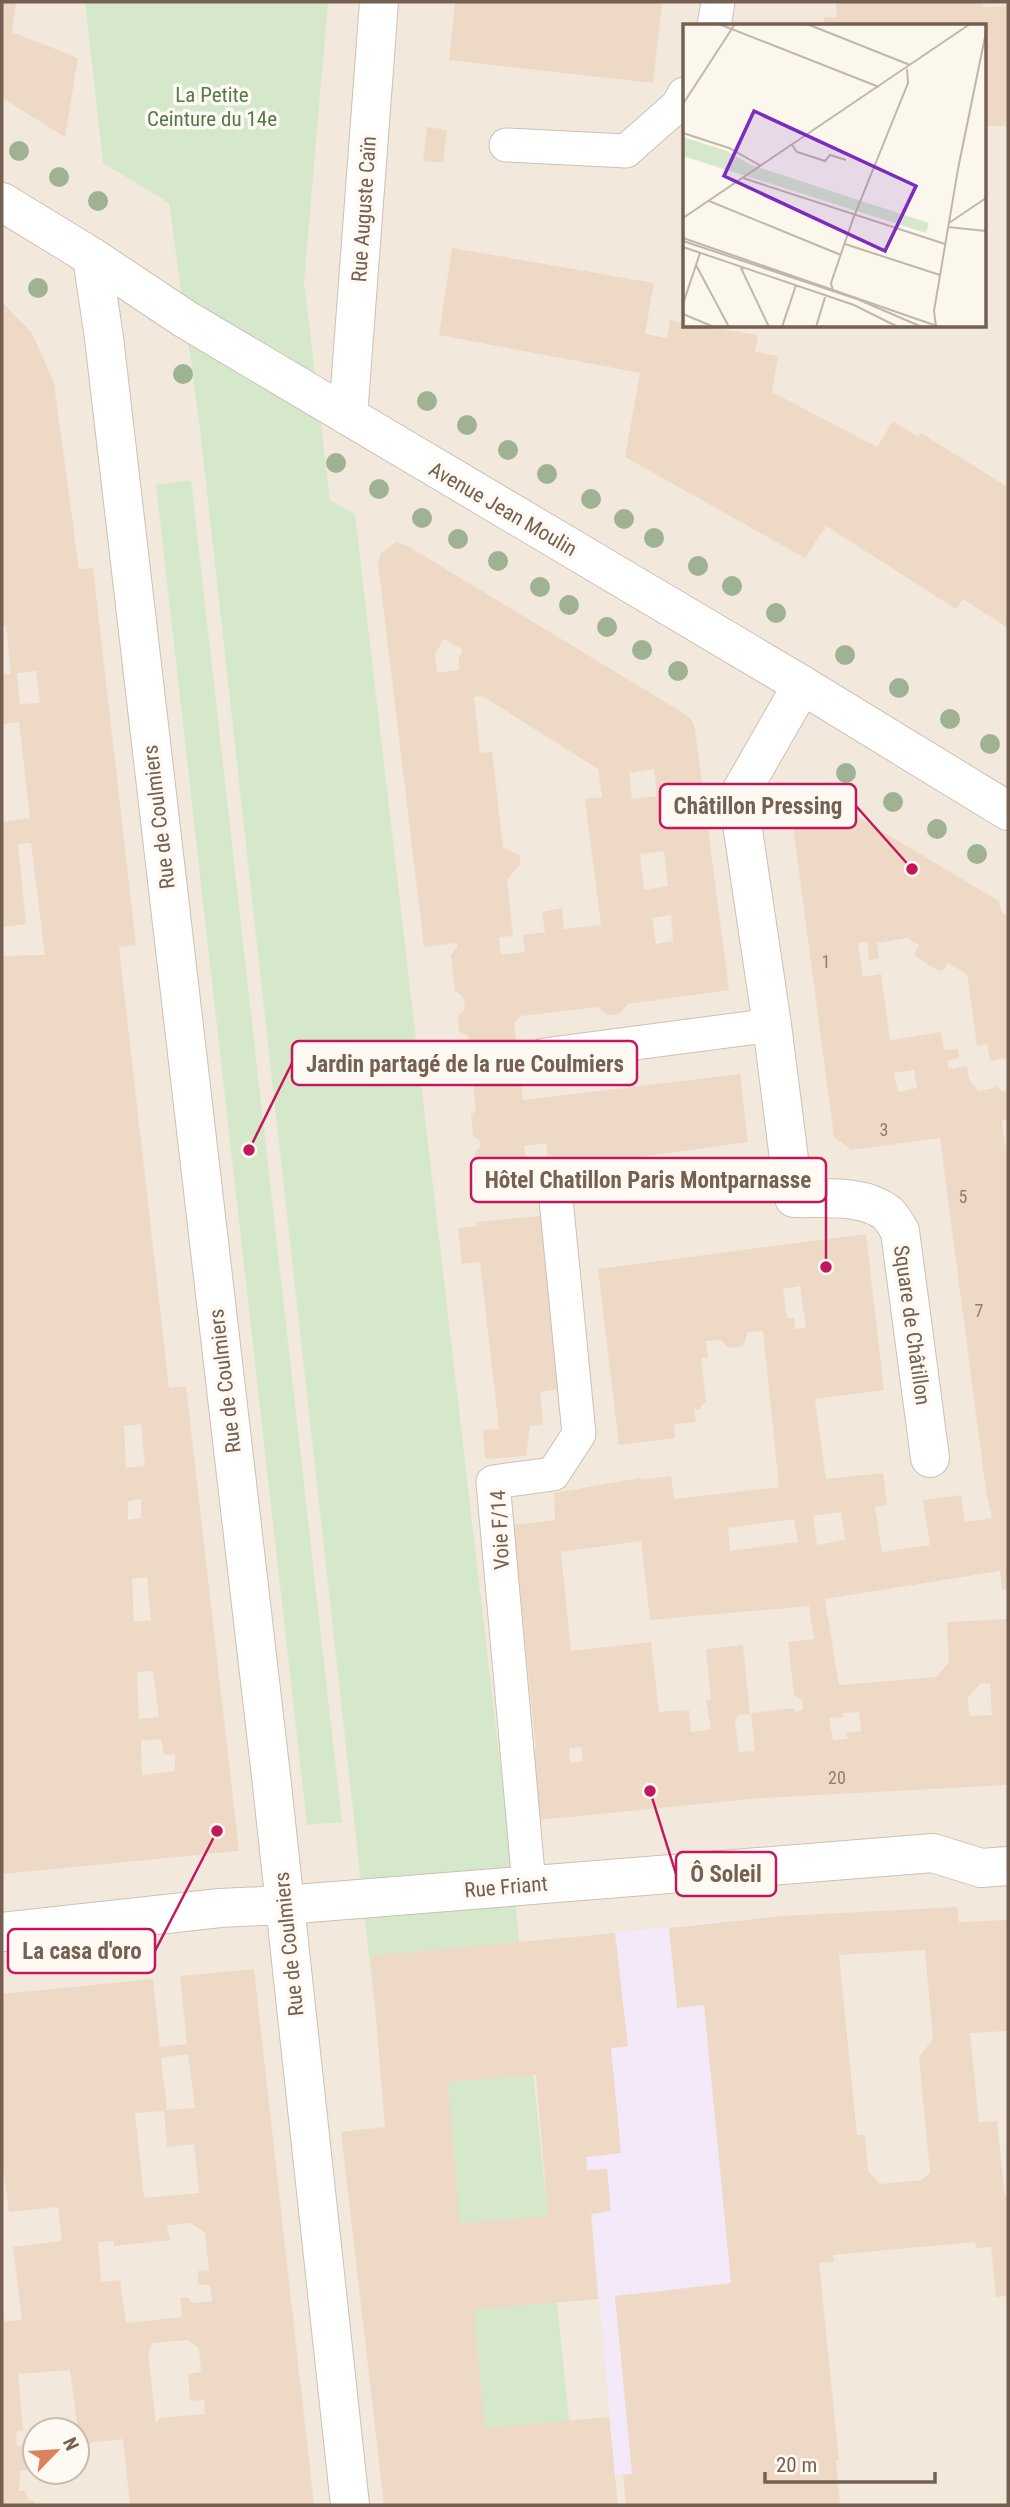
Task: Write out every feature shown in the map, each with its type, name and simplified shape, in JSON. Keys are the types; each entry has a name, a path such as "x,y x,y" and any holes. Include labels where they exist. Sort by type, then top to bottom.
{"street":[{"name":"Rue Auguste Caïn","path":"348,416 379,2"},
{"name":"Avenue Jean Moulin","path":"2,202 92,257 185,319 802,685 1008,811"},
{"name":"Rue de Coulmiers","path":"92,257 104,338 272,1789 350,2505"},
{"name":"Square de Châtillon","path":"802,685 738,797 772,1025 794,1198 848,1200 874,1205 888,1214 900,1231 930,1458"},
{"name":"Rue Friant","path":"2,1933 220,1908 283,1894 529,1885 933,1853 981,1868 1008,1866"}],"lane":[{"path":"714,24 718,2"},
{"path":"506,145 626,151 678,105 683,96"},
{"path":"544,1055 772,1025"},
{"name":"Voie F/14","path":"529,1885 493,1482 553,1474 579,1434 555,1189"}],"shaded area":[{"path":"2,2 1008,2 1008,2505 2,2505"},
{"path":"782,1916 838,2457 615,2475 567,1937"}],"green space":[{"name":"La Petite Ceinture du 14e","path":"85,2 328,2 304,282 330,500 355,514 507,1823 578,2505 430,2505 199,421 169,203 103,163"},
{"path":"191,480 342,1822 307,1825 156,485"}],"building":[{"path":"2,2 16,2 12,32 78,58 65,137 2,98"},
{"path":"455,2 662,2 653,83 449,60"},
{"path":"836,2 983,2 983,7 1008,6 1008,126 986,126 986,24 824,24 824,17 837,17"},
{"path":"427,127 447,130 443,163 423,161"},
{"path":"452,248 654,283 645,334 667,338 670,320 683,323 683,327 708,327 758,335 755,352 778,356 772,392 877,447 893,421 918,437 921,433 1008,487 1008,628 963,599 956,609 826,526 805,558 625,457 640,373 439,335"},
{"path":"2,302 32,333 54,383 79,569 93,568 136,945 119,947 169,1388 186,1386 239,1851 2,1874 2,956 45,955 31,843 18,844 26,924 2,927 2,822 30,818 19,722 2,724 2,675 11,674 6,625 2,626","holes":["36,671 40,703 20,704 17,673","141,1424 145,1466 126,1468 124,1426","141,1499 141,1518 128,1520 128,1501","147,1577 151,1620 134,1622 132,1579","153,1671 159,1717 139,1719 137,1672","161,1739 164,1755 175,1754 175,1771 142,1775 141,1741"]},
{"path":"396,542 406,545 692,720 729,990 628,1004 619,1014 607,1015 597,1007 521,1016 514,1023 523,1100 740,1074 748,1142 560,1168 549,1167 546,1143 524,1146 528,1175 484,1180 477,1172 475,1152 481,1146 479,1140 473,1136 471,1116 476,1109 468,1036 459,1031 458,1016 465,1009 463,997 455,991 451,955 457,948 457,943 424,947 378,563 381,553","holes":["444,639 463,650 459,657 459,670 437,673 435,654","482,696 598,769 602,797 585,799 601,925 564,929 562,908 542,912 545,932 523,935 525,952 501,955 499,937 513,936 507,879 520,865 520,856 503,847 492,751 480,753 474,697","654,769 657,796 632,799 629,773","664,851 668,886 644,890 640,854","671,915 673,941 656,944 652,918"]},
{"path":"806,786 999,901 1002,912 1008,916 1008,1058 990,1061 987,1044 977,1046 967,974 948,963 945,969 939,971 916,957 919,945 907,938 877,943 879,958 869,960 867,941 858,943 863,977 881,974 890,1040 941,1032 944,1050 958,1049 959,1058 947,1061 949,1069 967,1066 969,1079 978,1091 994,1086 1008,1094 1008,1120 1002,1121 1008,1166 1008,1589 1002,1590 1000,1571 825,1599 839,1685 936,1677 949,1662 947,1622 1007,1619 1008,1785 761,1798 538,1820 531,1750 536,1749 513,1525 555,1520 554,1493 640,1478 671,1476 674,1499 779,1487 763,1331 748,1332 743,1346 728,1348 721,1340 706,1341 708,1357 701,1358 706,1401 699,1409 694,1409 696,1422 674,1424 675,1438 619,1445 598,1269 866,1234 884,1390 815,1399 826,1479 883,1473 887,1505 875,1507 882,1552 930,1545 923,1500 961,1495 965,1522 992,1518 986,1491 940,1138 851,1150 834,1137 789,796","holes":["914,1070 917,1088 898,1092 894,1073","800,1286 806,1328 795,1329 794,1318 787,1318 783,1289","841,1512 845,1540 817,1545 813,1516","794,1519 798,1542 730,1551 728,1528","641,1541 650,1620 809,1606 814,1639 788,1642 794,1695 802,1699 803,1710 795,1712 793,1708 751,1713 755,1751 739,1752 735,1721 739,1715 750,1714 743,1645 706,1649 711,1700 706,1701 711,1729 691,1732 689,1710 659,1712 651,1642 571,1651 561,1552","990,1683 992,1715 969,1716 968,1697 980,1684","859,1712 861,1731 846,1733 848,1739 833,1740 829,1718 844,1717 843,1713","581,1747 583,1761 570,1763 569,1748"]},
{"path":"541,1216 559,1389 540,1392 543,1424 530,1426 526,1456 485,1459 483,1430 499,1429 480,1262 462,1264 458,1228 477,1226 476,1222"},
{"path":"957,1907 959,1922 1008,1920 1008,2031 970,2033 979,2122 997,2121 1005,2196 1008,2196 1008,2296 996,2297 991,2247 976,2248 975,2242 833,2255 834,2262 819,2263 839,2460 836,2460 840,2505 626,2505 623,2475 632,2474 615,2296 731,2283 704,2005 677,2008 669,1928 782,1916","holes":["925,1950 933,2039 919,2057 930,2172 922,2180 880,2184 868,2171 865,2135 857,2135 839,1955"]},
{"path":"615,1933 628,2046 611,2048 621,2153 586,2157 587,2170 607,2169 611,2211 591,2214 598,2299 474,2310 484,2428 609,2417 618,2505 384,2505 341,2132 385,2127 371,1956","holes":["536,2075 548,2216 460,2223 448,2082"]},
{"path":"254,1969 314,2505 130,2505 123,2439 91,2443 91,2416 76,2416 70,2370 18,2374 22,2416 21,2431 16,2432 17,2446 21,2446 19,2491 26,2491 28,2500 34,2501 36,2505 2,2505 2,2311 5,2321 22,2320 13,2247 62,2241 58,2207 9,2212 2,2158 2,1994 153,1979 160,2047 187,2044 180,1976","holes":["188,2054 195,2108 167,2110 161,2058","164,2111 167,2147 194,2144 199,2193 144,2198 135,2113","191,2223 205,2233 209,2270 198,2271 198,2285 210,2285 212,2301 192,2303 187,2297 180,2298 182,2317 126,2323 120,2280 101,2282 98,2242 114,2241 114,2246 170,2240 167,2225","188,2340 199,2349 201,2372 188,2374 190,2401 204,2400 205,2414 160,2418 156,2423 148,2353 153,2343"]}],"place":[{"name":"Châtillon Pressing","path":"912,869"},
{"name":"Jardin partagé de la rue Coulmiers","path":"249,1150"},
{"name":"Hôtel Chatillon Paris Montparnasse","path":"826,1267"},
{"name":"Ô Soleil","path":"650,1791"},
{"name":"La casa d'oro","path":"217,1831"}]}
